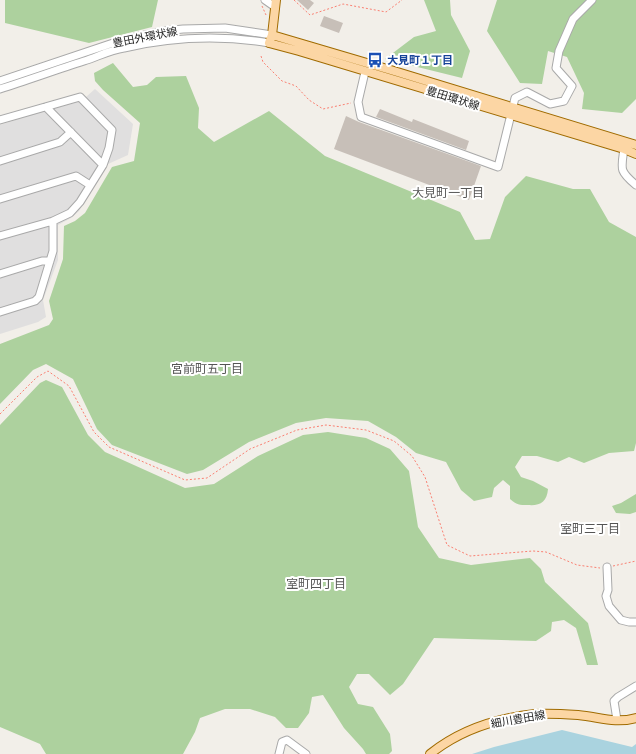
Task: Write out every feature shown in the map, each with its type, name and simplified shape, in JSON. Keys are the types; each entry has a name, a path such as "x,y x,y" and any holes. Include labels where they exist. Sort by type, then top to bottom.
{"main road":[{"path":"270,39 276,4"},
{"name":"豊田環状線","path":"270,39 394,71 636,154"},
{"name":"豊田環状線","path":"270,39 300,51 365,72 636,145"},
{"name":"細川豊田線","path":"430,754 460,735 497,720 535,714 580,715 606,720 636,718"}],"street":[{"path":"365,72 358,102 361,117 498,167 515,98 527,92 550,104 564,101 572,86 556,68 559,51 573,19 592,0"},
{"path":"262,1 276,4"},
{"name":"豊田外環状線","path":"0,81 122,40 183,29 225,28 270,39"},
{"name":"豊田外環状線","path":"0,89 123,48 165,40 197,38 252,40 270,39"},
{"path":"0,120 80,97 112,130 109,148 103,165 80,202 70,212 53,221 0,236"},
{"path":"46,107 103,165"},
{"path":"0,161 60,142 71,132"},
{"path":"624,149 621,168 627,177 636,184"},
{"path":"0,199 76,176 90,185"},
{"path":"0,312 34,301 39,297 53,251 53,221"},
{"path":"0,274 42,261 50,261"},
{"path":"607,567 608,590 606,596 609,606 621,620 636,622"},
{"path":"617,720 614,701 636,686"},
{"path":"279,754 282,742 287,740 306,754"}],"path":[{"path":"294,0 310,16 343,4 386,12 402,0"},
{"path":"262,1 266,15"},
{"path":"261,56 263,62 282,81 296,86 309,100 322,109 358,102"},
{"path":"0,414 37,377 48,372 69,386 94,432 109,447 185,480 207,478 250,449 297,430 326,425 366,430 394,441 412,456 426,477 447,545 470,556 533,551 546,552 577,565 600,568 636,561"}],"shaded area":[{"path":"95,89 133,124 128,155 108,164 79,211 71,218 58,225 58,260 43,300 46,317 38,322 0,334 0,125 86,97"}],"green space":[{"path":"5,0 158,0 152,27 89,43 5,23"},
{"path":"424,0 450,0 451,15 470,51 462,78 385,59 414,37 436,31"},
{"path":"497,0 636,0 636,99 622,113 582,109 584,93 567,57 548,51 542,84 520,83 487,31"},
{"path":"113,63 133,87 147,85 156,77 186,76 199,108 198,128 214,142 269,111 325,156 460,212 475,240 490,239 505,197 526,176 573,189 590,189 609,222 636,237 636,443 634,451 609,453 584,463 569,457 558,462 537,456 522,456 515,467 521,477 533,481 548,489 546,497 539,504 522,505 516,504 510,499 510,486 503,480 494,488 492,497 474,501 461,490 446,462 416,453 396,437 368,421 326,418 296,423 249,442 203,470 187,474 112,445 97,429 73,379 46,364 33,370 0,404 0,344 49,325 53,319 49,301 63,259 64,226 75,221 85,213 112,167 134,161 140,123 95,81 94,73"},
{"path":"46,380 62,387 88,435 105,452 185,488 214,484 258,456 303,435 328,432 366,438 390,449 409,471 418,527 439,558 471,565 530,558 541,569 545,582 588,623 598,665 587,665 576,628 564,620 552,622 551,631 536,641 434,638 403,684 390,695 369,674 357,674 349,687 358,704 373,707 390,734 392,751 389,754 366,754 344,728 323,695 312,697 309,713 298,728 286,728 275,717 250,709 225,709 200,718 195,732 183,754 46,754 40,744 0,727 0,425 40,383"},
{"path":"636,494 636,512 630,514 616,513 612,506 621,503"}],"water":[{"path":"562,730 632,747 636,744 636,754 472,754 494,747"}],"building":[{"path":"297,0 310,0 314,3 308,10"},
{"path":"324,16 343,23 339,33 320,26"},
{"path":"380,109 412,122 413,119 469,141 466,150 376,117"},
{"path":"346,116 481,166 469,200 334,149"}],"place":[{"name":"大見町１丁目","path":"375,60"}],"district":[{"name":"大見町一丁目","path":"448,193"},
{"name":"宮前町五丁目","path":"207,369"},
{"name":"室町三丁目","path":"590,529"},
{"name":"室町四丁目","path":"316,584"}]}
